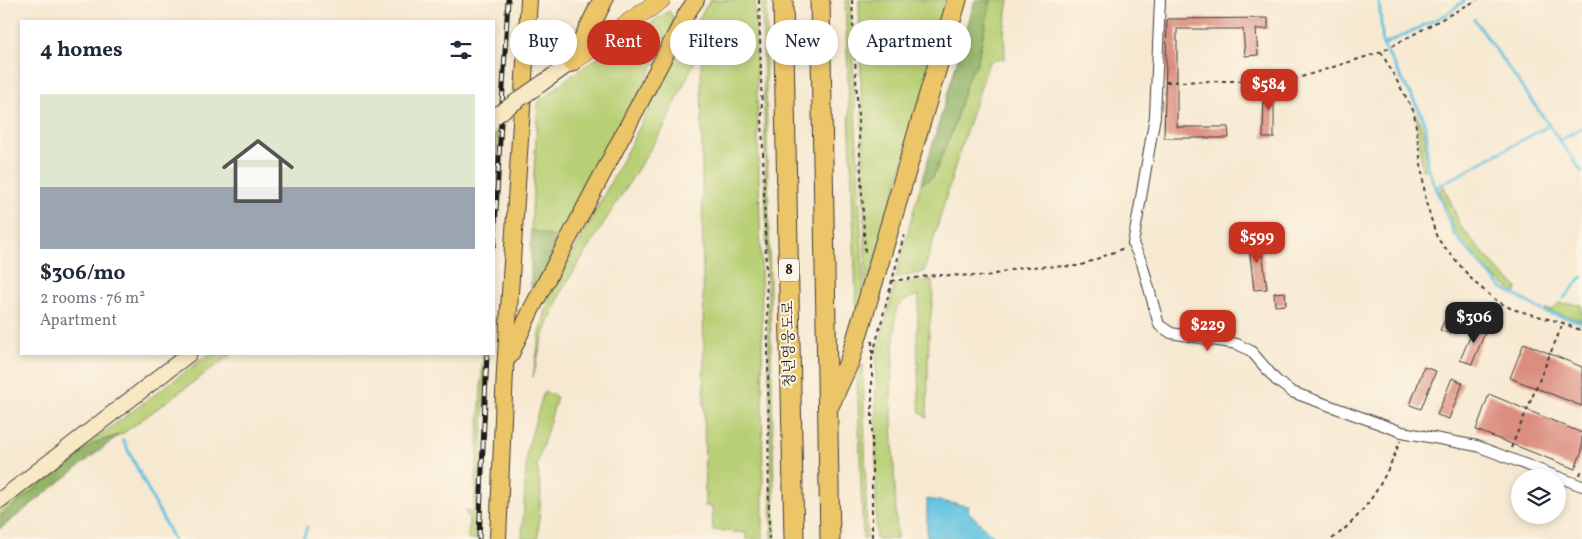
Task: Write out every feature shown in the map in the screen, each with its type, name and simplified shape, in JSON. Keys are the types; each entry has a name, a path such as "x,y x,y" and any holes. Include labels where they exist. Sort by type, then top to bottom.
{"highway":[{"path":"577,52 603,0"},
{"path":"577,59 661,0"},
{"name":"청년영웅도로","path":"783,0 794,539"},
{"path":"820,0 830,539"},
{"path":"828,410 850,360 957,0"}],"main road":[{"path":"498,539 505,370 529,0"},
{"path":"505,370 531,310 687,13 696,0"},
{"path":"495,116 568,65"},
{"path":"0,500 188,355"}],"street":[{"path":"1160,0 1155,116 1133,244 1142,263 1159,325 1171,333 1237,344 1251,351 1276,380 1292,392 1402,432 1477,446 1582,486"}],"path":[{"path":"759,0 768,344 769,539"},
{"path":"1156,82 1292,80 1381,52 1477,0"},
{"path":"1381,52 1414,112 1426,202 1437,238 1474,282 1497,301 1512,309 1563,323 1582,331"},
{"path":"891,280 937,275 987,276 1023,267 1079,266 1133,244"},
{"path":"1507,457 1563,323"},
{"path":"1332,539 1360,514 1376,493 1390,466 1402,432"}],"green space":[{"path":"710,0 755,0 755,20 698,20"},
{"path":"762,0 767,0 766,83 775,539 772,539"},
{"path":"845,0 850,0 851,20 848,20 848,65 853,65 865,315 857,323"},
{"path":"859,0 951,0 945,20 859,20"},
{"path":"975,0 991,0 976,66 968,77 953,129 933,177 921,184 956,65 971,65 971,20 969,20"},
{"path":"991,0 1009,0 1004,29 1005,58 989,62 959,153 924,272 895,278 921,184 933,177 953,129 968,76 976,66"},
{"path":"669,11 674,18 674,20 670,20 670,34 660,53 660,20 655,20"},
{"path":"756,44 762,311 763,539 746,539 746,533 713,530 712,506 705,506 701,65 756,65"},
{"path":"587,65 654,65 564,240 531,230 538,102"},
{"path":"672,65 693,65 664,127 562,290 542,340 533,377 548,301"},
{"path":"861,65 932,65 866,291"},
{"path":"1416,112 1425,135 1426,170 1422,170"},
{"path":"498,130 495,192 495,132"},
{"path":"1444,186 1461,227 1499,271 1517,287 1516,293 1499,281 1482,265 1459,238 1439,190"},
{"path":"531,230 564,240 531,296"},
{"path":"932,280 933,296 929,330 927,418 920,412 919,399 917,336 919,295 905,300 896,308 891,395 897,539 876,539 876,356 895,284"},
{"path":"1559,303 1582,305 1582,320 1545,310 1552,310"},
{"path":"208,355 231,355 122,434 94,443 0,516 0,510"},
{"path":"483,355 487,355 477,539 468,539 469,518 465,511 474,511"},
{"path":"863,364 867,539 863,539 857,375"},
{"path":"544,391 557,397 537,465 541,491 538,539 522,539 527,450"},
{"path":"119,435 0,529 0,516 94,443"}],"water":[{"path":"927,499 968,506 968,511 996,539 927,539"}],"building":[{"path":"1268,18 1268,29 1256,29 1258,55 1245,56 1243,29 1177,29 1177,127 1228,127 1229,138 1164,138 1167,19"},
{"path":"1264,84 1274,84 1274,138 1263,138"},
{"path":"1260,237 1267,289 1254,290 1248,238"},
{"path":"1285,292 1286,305 1275,306 1274,293"},
{"path":"1451,306 1460,310 1450,334 1440,330"},
{"path":"1476,323 1487,328 1472,364 1460,360"},
{"path":"1524,343 1582,367 1582,406 1510,378"},
{"path":"1424,367 1436,371 1421,409 1410,405"},
{"path":"1452,378 1463,383 1449,419 1437,415"},
{"path":"1489,394 1582,433 1582,451 1575,469 1476,430"}],"waterway":[{"path":"1379,0 1383,45 1422,115 1427,134 1427,166 1454,234 1501,287 1545,312 1582,322"},
{"path":"1383,45 1447,14 1465,0"},
{"path":"1474,19 1582,172"},
{"path":"1435,188 1548,126"},
{"path":"1559,141 1582,128"},
{"path":"1564,298 1582,277"},
{"path":"123,440 173,539"},
{"path":"303,539 307,527"}],"railway":[{"path":"495,228 508,0"},
{"path":"479,539 487,355"}]}
